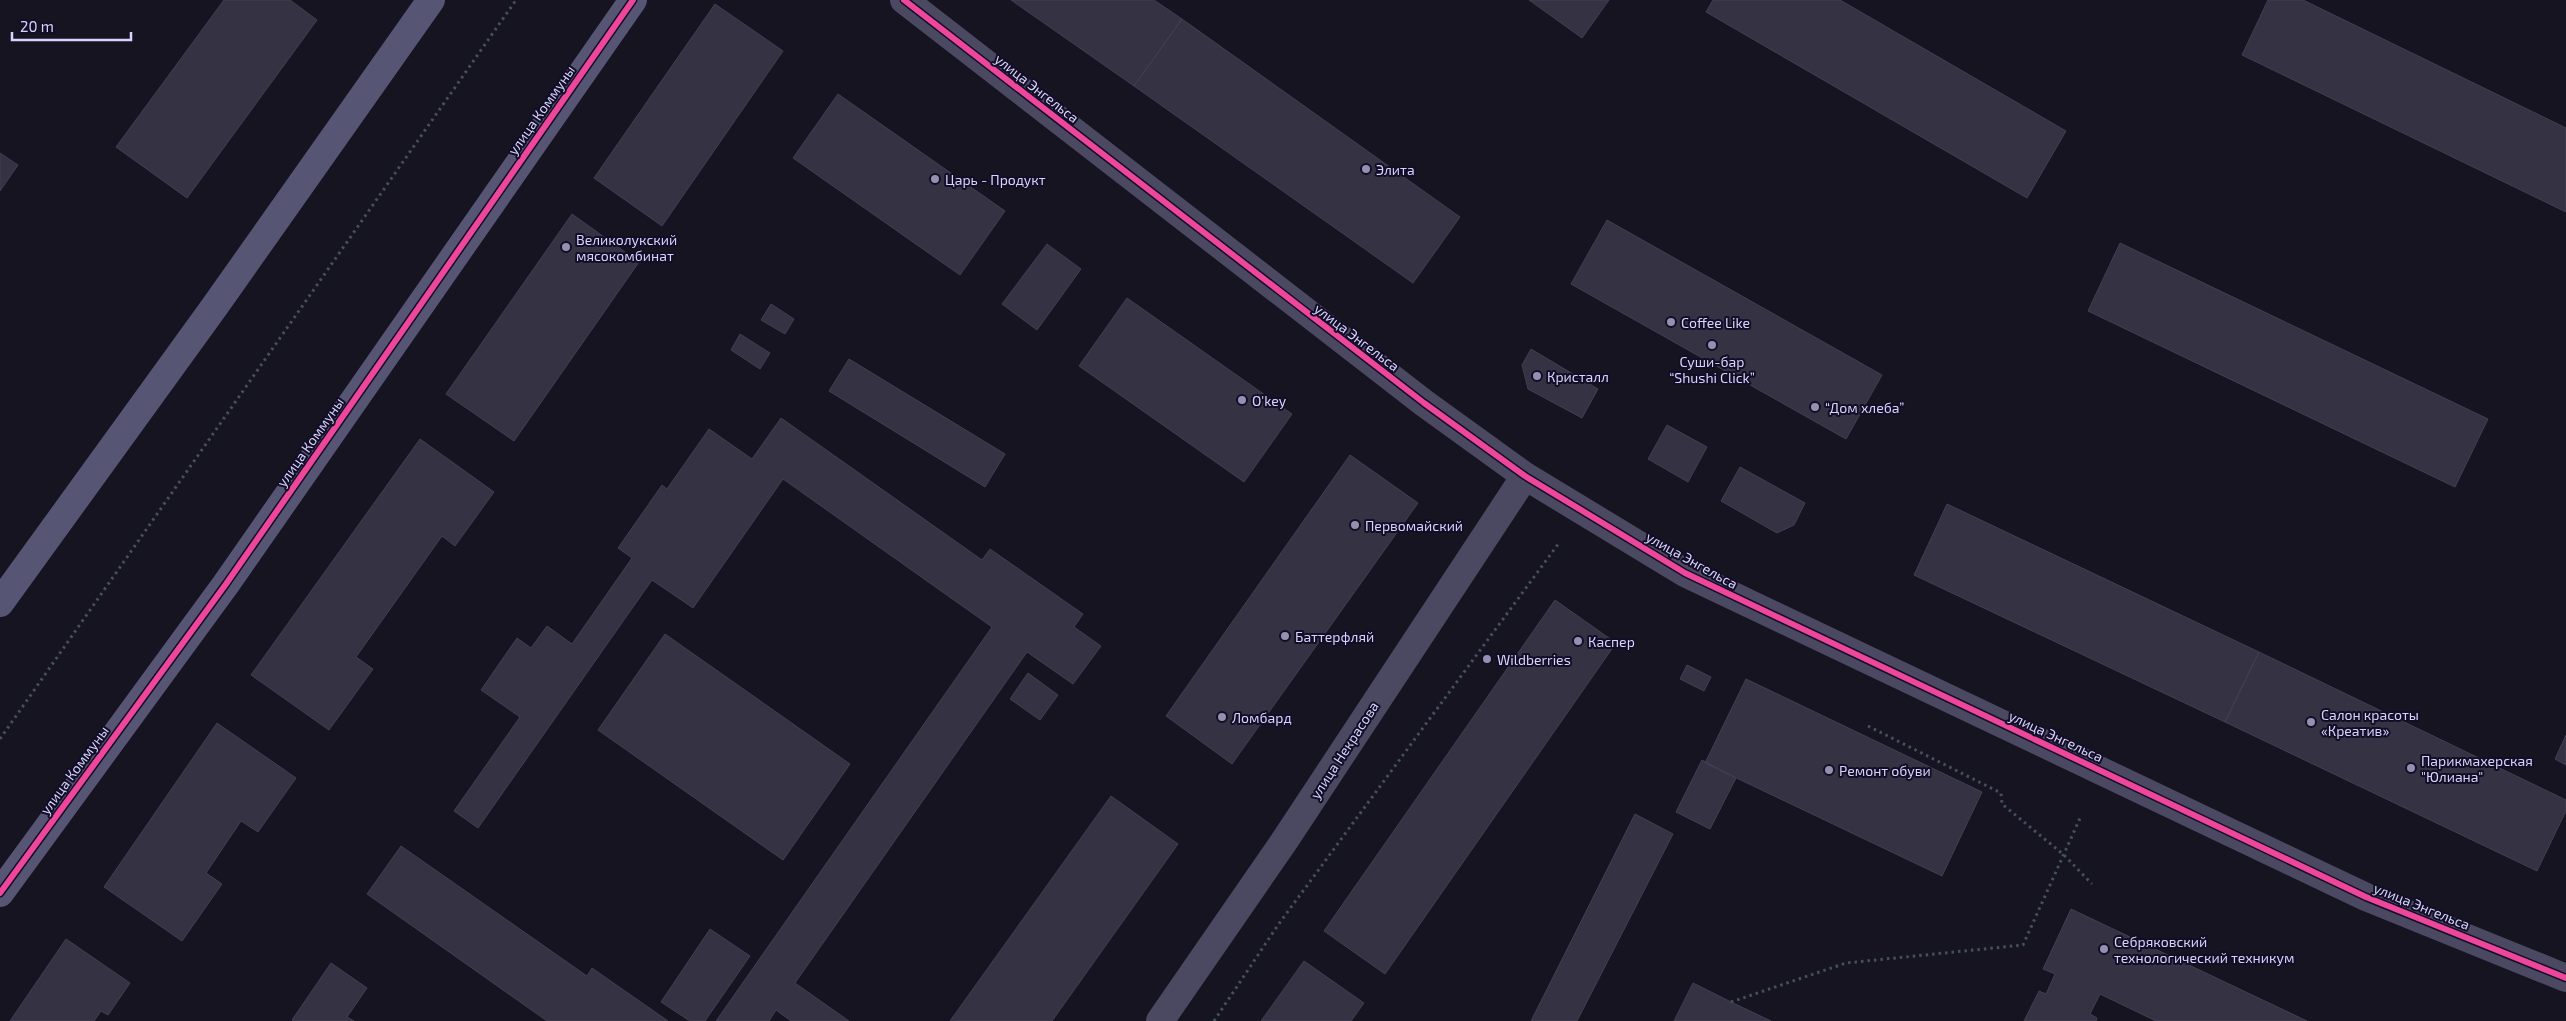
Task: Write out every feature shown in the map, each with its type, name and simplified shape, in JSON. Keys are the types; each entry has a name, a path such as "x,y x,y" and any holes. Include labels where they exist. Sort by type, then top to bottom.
{"street":[{"path":"0,602 210,314 431,0"},
{"name":"улица Коммуны","path":"0,893 226,584 633,0"},
{"name":"улица Энгельса","path":"904,0 1355,352 1525,476 1685,573 1807,633 2366,897 2566,978"},
{"name":"улица Некрасова","path":"1160,1021 1285,840 1525,476"}],"path":[{"path":"0,739 516,0"},
{"path":"1214,1021 1278,925 1559,543"},
{"path":"1868,726 2002,793 2002,804 2064,855 2092,884"},
{"path":"1732,1002 1846,963 2023,945 2081,816"}],"building":[{"path":"224,0 290,0 317,20 187,198 116,147"},
{"path":"1011,0 1154,0 1182,19 1134,86"},
{"path":"1529,0 1609,0 1582,38"},
{"path":"1713,0 1840,0 2066,131 2027,198 1706,12"},
{"path":"2268,0 2303,0 2566,128 2566,212 2242,55"},
{"path":"715,4 783,51 662,226 594,178"},
{"path":"1182,19 1460,217 1413,283 1134,86"},
{"path":"838,94 1005,211 960,275 793,158"},
{"path":"0,153 18,165 0,191"},
{"path":"572,214 639,262 514,441 446,394"},
{"path":"1607,220 1882,375 1846,439 1571,284"},
{"path":"2120,243 2488,419 2455,487 2088,311"},
{"path":"1047,244 1081,269 1037,330 1002,304"},
{"path":"1127,298 1292,414 1244,482 1079,366"},
{"path":"771,304 794,319 785,334 761,320"},
{"path":"740,334 770,353 760,369 731,350"},
{"path":"1531,349 1598,389 1582,418 1528,389 1522,365"},
{"path":"849,359 1005,454 985,487 829,391"},
{"path":"781,418 982,560 990,549 1083,614 1074,627 1101,646 1073,684 1027,652 795,983 849,1021 791,1021 776,1010 769,1021 716,1021 992,627 783,479 693,608 652,580 478,828 454,811 520,717 481,690 517,638 531,648 547,626 572,644 632,558 618,548 662,485 667,489 709,429 752,459"},
{"path":"1667,425 1707,447 1688,482 1648,459"},
{"path":"420,439 494,492 455,546 442,536 356,657 373,669 329,730 251,675"},
{"path":"1350,455 1418,503 1232,764 1166,716"},
{"path":"1740,467 1805,503 1794,525 1777,533 1721,501"},
{"path":"1947,504 2259,652 2225,722 1914,575"},
{"path":"1555,600 1616,643 1385,974 1324,931"},
{"path":"665,634 850,764 783,860 598,730"},
{"path":"2259,652 2566,800 2566,811 2537,871 2225,722"},
{"path":"1687,665 1711,677 1704,691 1680,679"},
{"path":"1028,673 1058,695 1040,720 1010,699"},
{"name":"Ремонт обуви","path":"1746,679 1982,792 1942,876 1705,763"},
{"path":"217,723 296,778 258,832 241,821 206,873 222,884 182,941 104,887"},
{"path":"2566,735 2566,765 2555,759"},
{"path":"1702,760 1736,778 1710,829 1676,812"},
{"path":"1111,796 1178,844 1052,1021 950,1021"},
{"path":"1635,814 1673,834 1577,1021 1531,1021"},
{"path":"401,846 587,976 592,968 668,1021 547,1021 367,894"},
{"name":"Себряковский технологический техникум","path":"2071,909 2307,1021 2156,1021 2100,994 2090,1014 2097,1018 2096,1021 2024,1021 2039,991 2046,994 2055,974 2043,969"},
{"path":"710,929 750,956 705,1021 690,1021 661,1002"},
{"path":"66,939 130,983 108,1015 101,1011 94,1021 10,1021"},
{"path":"1304,961 1364,1003 1351,1021 1261,1021"},
{"path":"331,963 367,988 347,1017 354,1021 292,1020"},
{"path":"1693,983 1731,1002 1771,1021 1674,1021"}],"cycle path":[{"path":"0,893 226,584 633,0"},
{"path":"904,0 1424,403 1525,476 1685,573 2366,897 2566,978"}],"place":[{"name":"Элита","path":"1366,169"},
{"name":"Царь - Продукт","path":"935,179"},
{"name":"Великолукский мясокомбинат","path":"566,247"},
{"name":"Coffee Like","path":"1671,322"},
{"name":"Суши-бар “Shushi Click”","path":"1712,345"},
{"name":"Кристалл","path":"1537,376"},
{"name":"O'key","path":"1242,400"},
{"name":"“Дом хлеба”","path":"1815,407"},
{"name":"Первомайский","path":"1355,525"},
{"name":"Баттерфляй","path":"1285,636"},
{"name":"Каспер","path":"1578,641"},
{"name":"Wildberries","path":"1487,659"},
{"name":"Ломбард","path":"1222,717"},
{"name":"Салон красоты «Креатив»","path":"2311,722"},
{"name":"Парикмахерская \"Юлиана\"","path":"2411,768"},
{"name":"Ремонт обуви","path":"1829,770"},
{"name":"Себряковский технологический техникум","path":"2104,949"}]}
